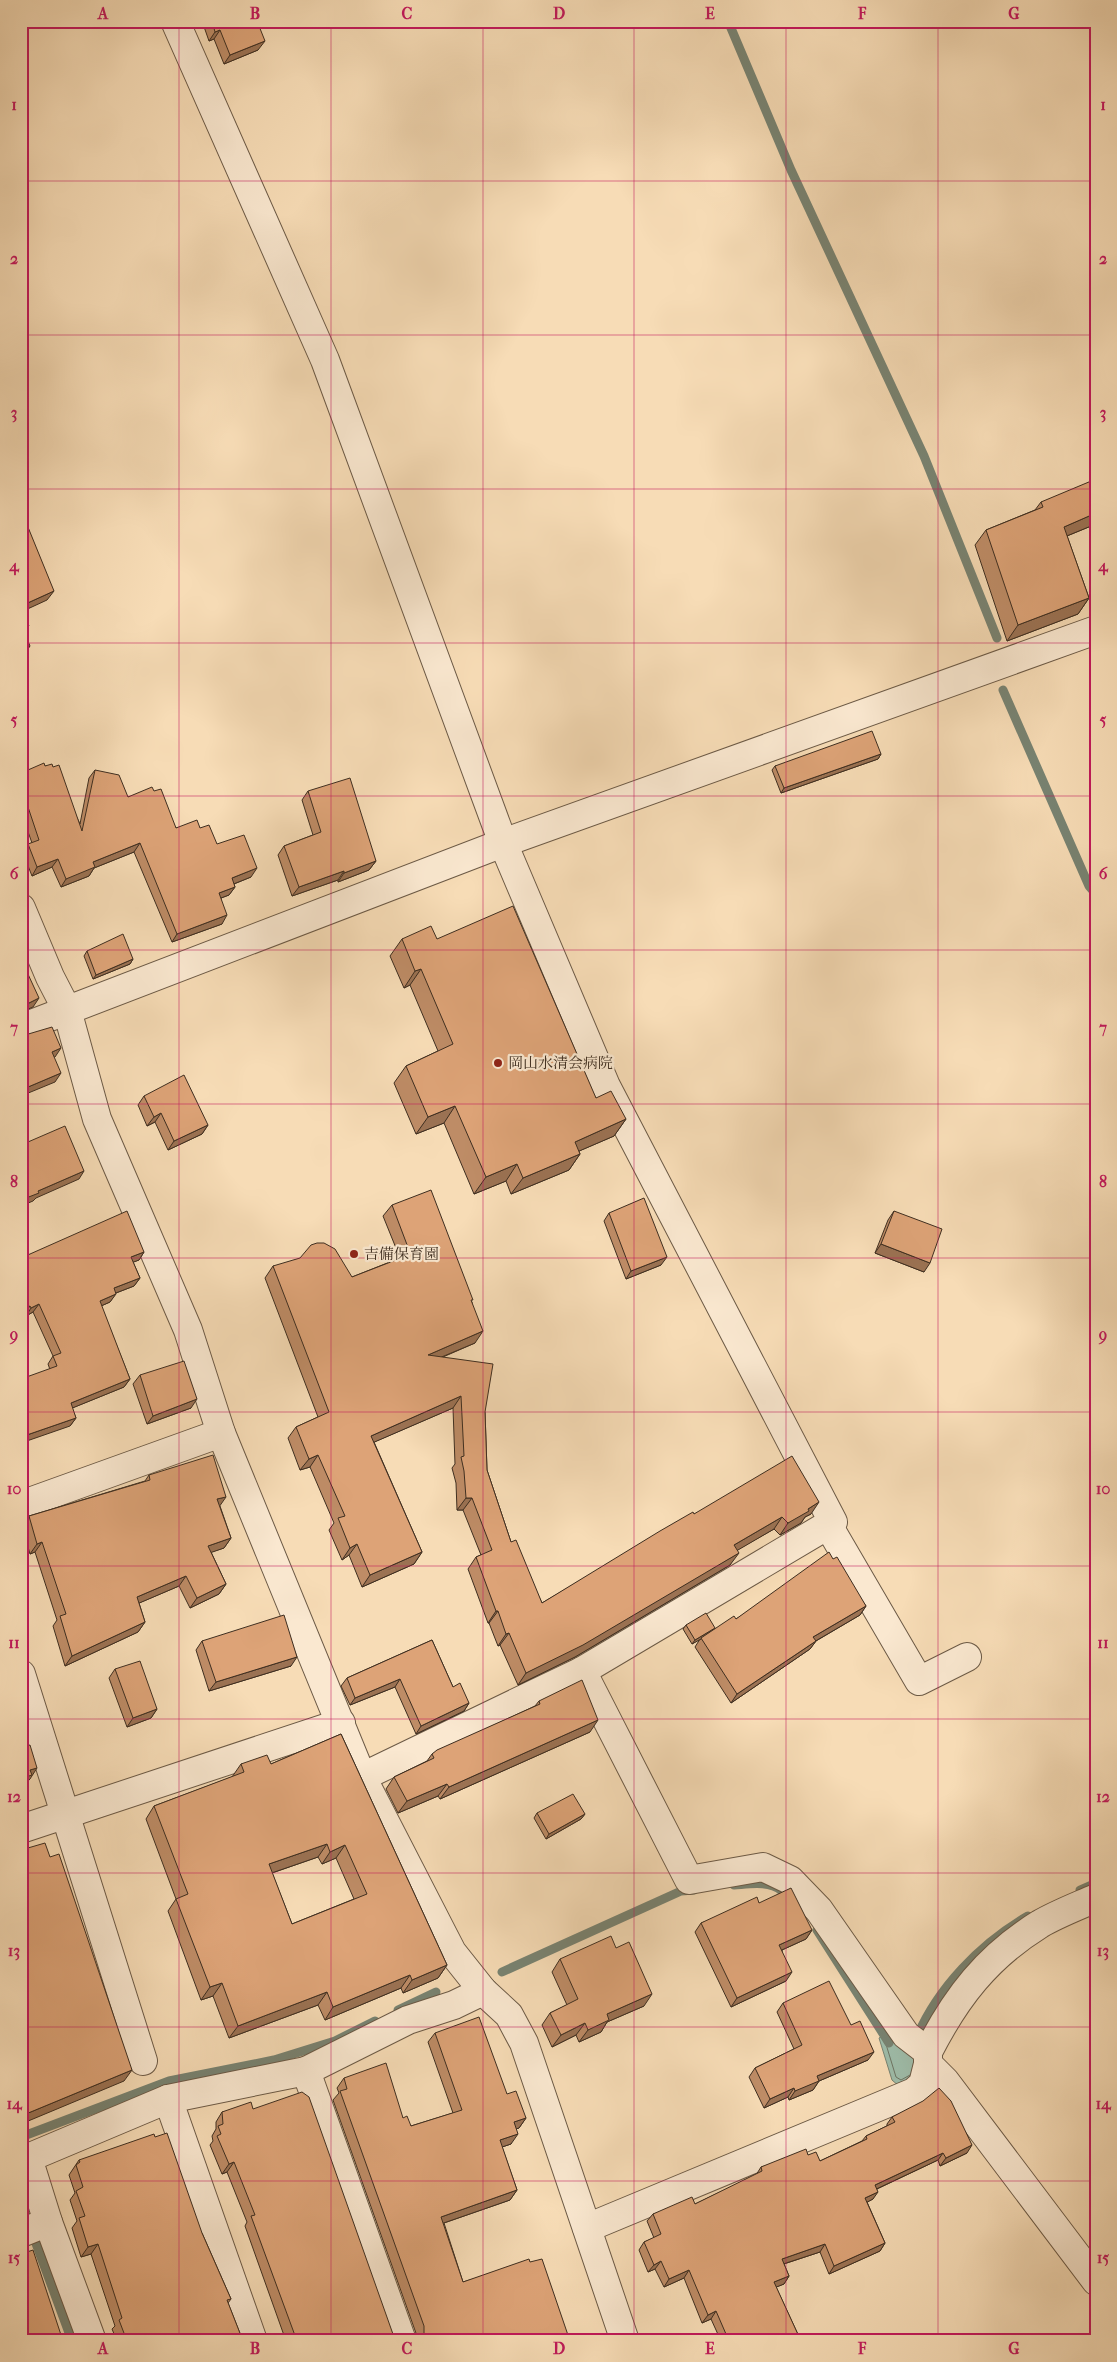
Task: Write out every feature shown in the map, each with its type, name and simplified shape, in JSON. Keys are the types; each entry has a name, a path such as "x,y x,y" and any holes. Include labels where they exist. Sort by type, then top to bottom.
{"street":[{"path":"175,21 324,360 504,843 606,1086 834,1522 582,1670 362,1777"},
{"path":"21,1028 504,843 1096,630"},
{"path":"21,908 50,977 67,1010 98,1119 188,1330 221,1432 362,1777 452,1952 483,1991 509,2015 524,2044 625,2341"},
{"path":"21,1505 221,1432"},
{"path":"828,1524 919,1681 967,1657"},
{"path":"582,1670 689,1880 763,1867 790,1880 819,1910 922,2059 945,2082 1096,2281"},
{"path":"21,1674 143,2061"},
{"path":"21,1829 341,1723"},
{"path":"587,2228 914,2092 922,2059 947,2015 971,1982 1008,1946 1042,1923 1096,1898"},
{"path":"92,2341 33,2228 28,2158 168,2099 306,2071 408,2020 454,2005 483,1991"},
{"path":"306,2071 402,2341"},
{"path":"168,2099 253,2341"}],"water":[{"path":"890,2031 919,2057 915,2078 900,2087 892,2080 879,2038"}],"building":[{"path":"212,21 257,21 265,41 230,55 220,30 215,32"},
{"path":"1096,479 1096,513 1064,527 1089,598 1018,625 986,530 1043,507 1041,502"},
{"path":"21,510 54,591 21,606"},
{"path":"21,608 29,626 23,629 30,646 21,650"},
{"path":"872,731 881,754 784,788 775,766"},
{"path":"44,763 45,766 52,764 53,767 59,765 82,831 95,770 119,775 128,797 152,787 154,791 161,789 176,828 197,820 200,828 209,825 217,844 244,835 257,868 232,878 235,887 219,893 227,915 177,934 140,843 93,862 95,867 66,879 58,859 37,867 28,844 39,840 21,786 21,773"},
{"path":"350,778 376,861 299,887 284,846 321,832 308,791"},
{"name":"岡山水清会病院","path":"513,906 596,1098 611,1091 626,1119 575,1142 580,1154 523,1178 517,1164 486,1177 455,1106 428,1117 406,1066 453,1044 421,969 415,971 402,939 431,926 437,939"},
{"path":"21,933 25,943 21,945"},
{"path":"123,934 133,959 96,975 87,951"},
{"path":"21,959 39,998 21,1007"},
{"path":"52,1027 61,1048 52,1052 61,1073 21,1090 21,1033 25,1035"},
{"path":"184,1075 208,1125 174,1141 161,1113 154,1117 144,1096"},
{"path":"65,1126 84,1171 21,1200 21,1145"},
{"path":"431,1190 483,1331 428,1355 493,1364 485,1412 487,1470 511,1542 516,1540 542,1603 660,1531 693,1512 694,1514 792,1456 819,1502 808,1509 809,1511 788,1523 782,1517 734,1545 739,1553 583,1645 526,1673 509,1633 506,1634 498,1611 496,1611 476,1557 492,1550 472,1498 466,1498 461,1457 464,1456 461,1396 371,1436 422,1552 370,1575 357,1544 350,1548 338,1518 345,1516 318,1455 309,1459 296,1427 329,1412 273,1266 300,1258 311,1245 317,1243 324,1243 335,1249 352,1277 406,1256 404,1252 409,1250 392,1205"},
{"path":"644,1198 667,1257 631,1271 609,1213"},
{"path":"127,1211 144,1252 131,1257 140,1278 114,1288 116,1294 100,1301 130,1379 71,1403 76,1418 21,1437 21,1379 57,1366 53,1356 61,1353 39,1304 21,1310 21,1258"},
{"path":"894,1211 942,1229 930,1263 881,1244"},
{"path":"184,1361 197,1399 153,1416 140,1375"},
{"path":"213,1455 226,1497 217,1499 231,1538 208,1546 226,1584 197,1598 186,1576 137,1597 145,1622 72,1656 60,1616 66,1614 42,1542 37,1544 29,1516 150,1480 149,1475"},
{"path":"829,1552 833,1559 837,1557 866,1606 813,1637 816,1641 737,1694 701,1638 734,1616 736,1619"},
{"path":"706,1613 715,1628 695,1640 686,1625"},
{"path":"284,1615 297,1657 216,1682 202,1641"},
{"path":"432,1640 453,1687 460,1683 469,1703 421,1726 400,1679 355,1698 347,1678"},
{"path":"140,1661 157,1709 133,1718 115,1669"},
{"path":"582,1680 598,1720 449,1787 447,1784 407,1801 394,1777 434,1758 432,1754 437,1750 540,1704 539,1701"},
{"path":"341,1734 447,1965 412,1980 410,1975 333,2007 327,1992 238,2026 222,1983 210,1987 176,1899 188,1894 154,1806 244,1772 241,1764 267,1755 271,1764","holes":["327,1844 330,1852 345,1845 367,1894 292,1924 269,1864"]},
{"path":"30,1745 37,1768 30,1770 32,1775 23,1778 25,1784 21,1786 21,1747"},
{"path":"573,1794 585,1814 549,1834 537,1813"},
{"path":"45,1843 50,1857 59,1854 132,2070 21,2116 21,1850"},
{"path":"791,1888 812,1930 779,1945 792,1972 737,1998 701,1923 757,1897 759,1903"},
{"path":"611,1936 616,1948 629,1942 652,1994 607,2014 609,2020 588,2030 585,2023 561,2035 550,2013 578,1999 560,1959"},
{"path":"829,1981 851,2025 860,2021 874,2052 817,2076 819,2081 795,2091 794,2088 770,2099 755,2068 802,2045 783,2003"},
{"path":"479,2017 507,2094 516,2091 526,2118 514,2122 518,2134 500,2140 517,2190 441,2217 463,2282 529,2259 530,2262 542,2259 570,2341 421,2341 424,2335 424,2326 340,2091 347,2089 344,2078 386,2063 403,2118 407,2116 411,2126 462,2110 435,2033"},
{"path":"939,2088 951,2101 972,2145 946,2158 943,2153 875,2185 878,2192 865,2198 885,2243 834,2266 825,2244 782,2259 789,2276 774,2282 801,2341 729,2341 716,2311 708,2315 689,2270 669,2279 661,2261 654,2265 644,2242 661,2234 653,2214 692,2197 695,2204 762,2171 761,2167 806,2149 808,2155 816,2152 820,2161 867,2139 866,2136 895,2122 892,2117 923,2101"},
{"path":"302,2092 309,2097 397,2341 297,2341 251,2216 255,2215 234,2162 229,2164 217,2136 221,2134 218,2126 223,2124 222,2112 251,2102 253,2109"},
{"path":"167,2133 202,2233 231,2299 227,2300 243,2341 127,2341 119,2320 122,2318 98,2244 88,2247 79,2218 85,2216 76,2191 83,2187 76,2165 80,2162 79,2160 154,2134 155,2137"},
{"path":"33,2250 63,2341 21,2341 21,2254"}],"waterway":[{"path":"728,21 791,170 924,456 997,638"},
{"path":"1003,690 1089,886 1096,894"},
{"path":"1080,1890 1096,1883"},
{"path":"734,1885 765,1884 782,1891"},
{"path":"502,1972 681,1891 694,1890"},
{"path":"916,2039 936,2002 962,1969 994,1939 1028,1916"},
{"path":"817,1930 889,2043"},
{"path":"398,2010 436,1992"},
{"path":"21,2137 169,2081 274,2060 335,2041 375,2021"},
{"path":"21,2203 72,2341"}],"place":[{"name":"岡山水清会病院","path":"498,1063"},
{"name":"吉備保育園","path":"354,1254"}]}
